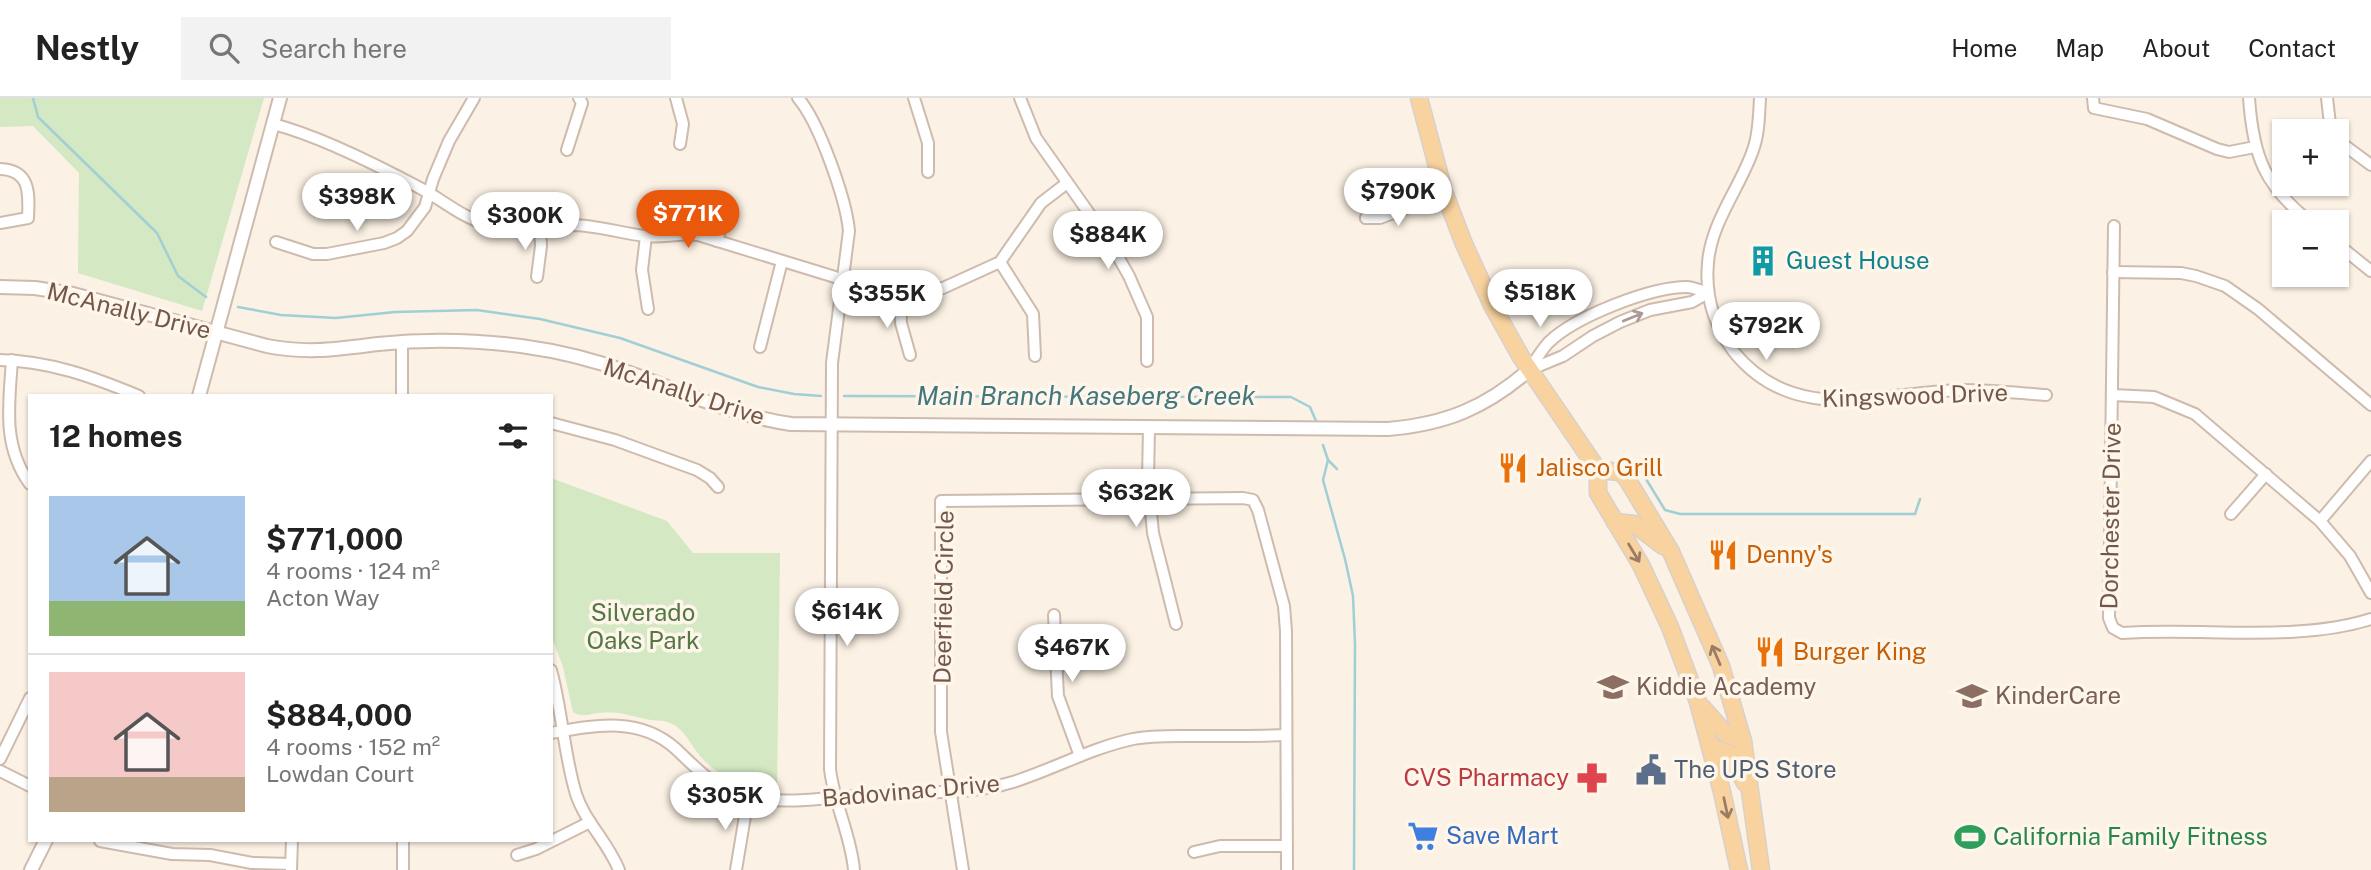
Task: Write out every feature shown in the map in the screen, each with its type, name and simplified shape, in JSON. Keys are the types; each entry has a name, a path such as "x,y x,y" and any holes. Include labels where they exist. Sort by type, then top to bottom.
{"main road":[{"path":"1419,98 1444,192 1492,305 1516,350 1598,470 1598,493 1641,565 1660,604 1698,702 1739,870"},
{"path":"1598,470 1618,471 1623,474 1671,552 1721,666 1743,741 1761,870"},
{"path":"1615,522 1634,524 1671,552"},
{"path":"1698,702 1726,734 1743,741"},
{"path":"1710,747 1730,754 1749,792"}],"street":[{"path":"200,394 279,98"},
{"path":"276,243 313,254 327,254 384,243 407,231 425,207 449,141 474,98"},
{"path":"567,150 582,103 579,98"},
{"path":"676,98 683,124 680,144"},
{"path":"798,98 814,123 847,213 849,244 832,363 830,769 835,798 855,870"},
{"path":"915,98 928,143 928,172"},
{"path":"1020,98 1036,138 1112,246 1138,296 1147,317 1147,361"},
{"name":"Kingswood Drive","path":"1760,98 1755,148 1714,234 1708,261 1708,293 1715,319 1729,345 1747,368 1768,383 1812,399 1843,402 1963,390 2046,395"},
{"path":"2093,98 2094,108 2147,120 2217,149 2229,152 2255,147"},
{"path":"2249,98 2255,147 2267,175 2295,210"},
{"path":"2327,98 2329,119"},
{"path":"273,124 309,135 429,193 453,210 483,224 512,229 587,226 646,236 687,234 835,277 853,288 900,297 943,288 1000,262 1041,203 1068,183"},
{"path":"2349,149 2371,165"},
{"path":"0,169 15,171 26,183 29,198 28,218 0,223"},
{"path":"1366,218 1380,218 1406,208 1414,199 1444,192"},
{"path":"717,241 727,205"},
{"name":"Dorchester Drive","path":"2113,226 2109,618 2113,628 2122,633 2304,631 2337,628 2371,619"},
{"path":"537,277 540,228"},
{"path":"646,236 642,285 648,309"},
{"path":"2349,253 2371,271"},
{"path":"760,347 782,261"},
{"path":"1000,262 1033,314 1035,356"},
{"path":"2113,272 2181,273 2225,286 2258,309 2371,405"},
{"name":"McAnally Drive","path":"0,287 64,292 267,346 310,352 402,342 521,346 578,357 765,421 791,424 1388,429 1420,426 1469,411 1505,390 1530,370 1563,356 1593,335 1650,310 1692,302 1708,293"},
{"name":"McAnally Drive","path":"1530,370 1549,342 1582,319 1609,306 1647,294 1688,287 1708,293"},
{"path":"900,297 903,332 910,355"},
{"path":"402,342 402,394"},
{"path":"28,481 16,460 9,439 6,360 38,362 72,369 134,394"},
{"path":"2112,395 2154,397 2195,414 2320,521 2350,556 2371,593"},
{"path":"553,423 615,440 697,470 718,487"},
{"path":"1149,427 1149,498 1153,533 1176,624"},
{"path":"2320,521 2371,461"},
{"path":"2231,514 2266,474"},
{"name":"Deerfield Circle","path":"963,870 941,732 941,501 1149,498 1253,500 1284,606 1287,870"},
{"path":"1054,615 1058,696 1080,756"},
{"path":"553,679 576,795 590,822 608,846 619,870"},
{"path":"0,759 28,702"},
{"name":"Badovinac Drive","path":"553,733 598,724 616,724 647,731 675,748 706,778 748,798 835,798 990,788 1013,782 1112,744 1157,736 1286,735"},
{"path":"0,771 28,785"},
{"path":"736,870 748,798"},
{"path":"553,840 590,822"},
{"path":"31,870 45,842"},
{"path":"105,842 153,852 210,855 291,867 292,842"},
{"path":"403,842 403,870"},
{"path":"517,855 550,842"},
{"path":"1194,852 1220,846 1287,846"}],"green space":[{"path":"0,98 264,98 202,311 78,273 79,173 33,126 0,127"},
{"name":"Silverado Oaks Park","path":"553,479 667,521 693,553 780,553 777,788 754,786 722,775 705,761 681,731 665,721 613,712 576,714 573,712 563,667 553,640"}],"waterway":[{"name":"Main Branch Kaseberg Creek","path":"33,98 38,117 157,233 178,276 206,297"},
{"name":"Main Branch Kaseberg Creek","path":"238,307 281,315 336,318 395,312 477,310 540,319 620,338 758,387 821,396"},
{"name":"Main Branch Kaseberg Creek","path":"844,396 1291,397 1310,407 1316,421"},
{"name":"Main Branch Kaseberg Creek","path":"1323,445 1328,460 1337,469"},
{"path":"1328,460 1323,480 1353,596 1354,870"},
{"name":"Main Branch Kaseberg Creek","path":"1629,464 1638,466 1665,510 1680,514 1915,514 1920,499"}],"place":[{"name":"Guest House","path":"1763,261"},
{"name":"Jalisco Grill","path":"1513,468"},
{"name":"Denny's","path":"1723,555"},
{"name":"Burger King","path":"1770,652"},
{"name":"Kiddie Academy","path":"1613,687"},
{"name":"KinderCare","path":"1972,696"},
{"name":"The UPS Store","path":"1651,770"},
{"name":"CVS Pharmacy","path":"1592,778"},
{"name":"Save Mart","path":"1423,836"},
{"name":"California Family Fitness","path":"1970,837"}]}
